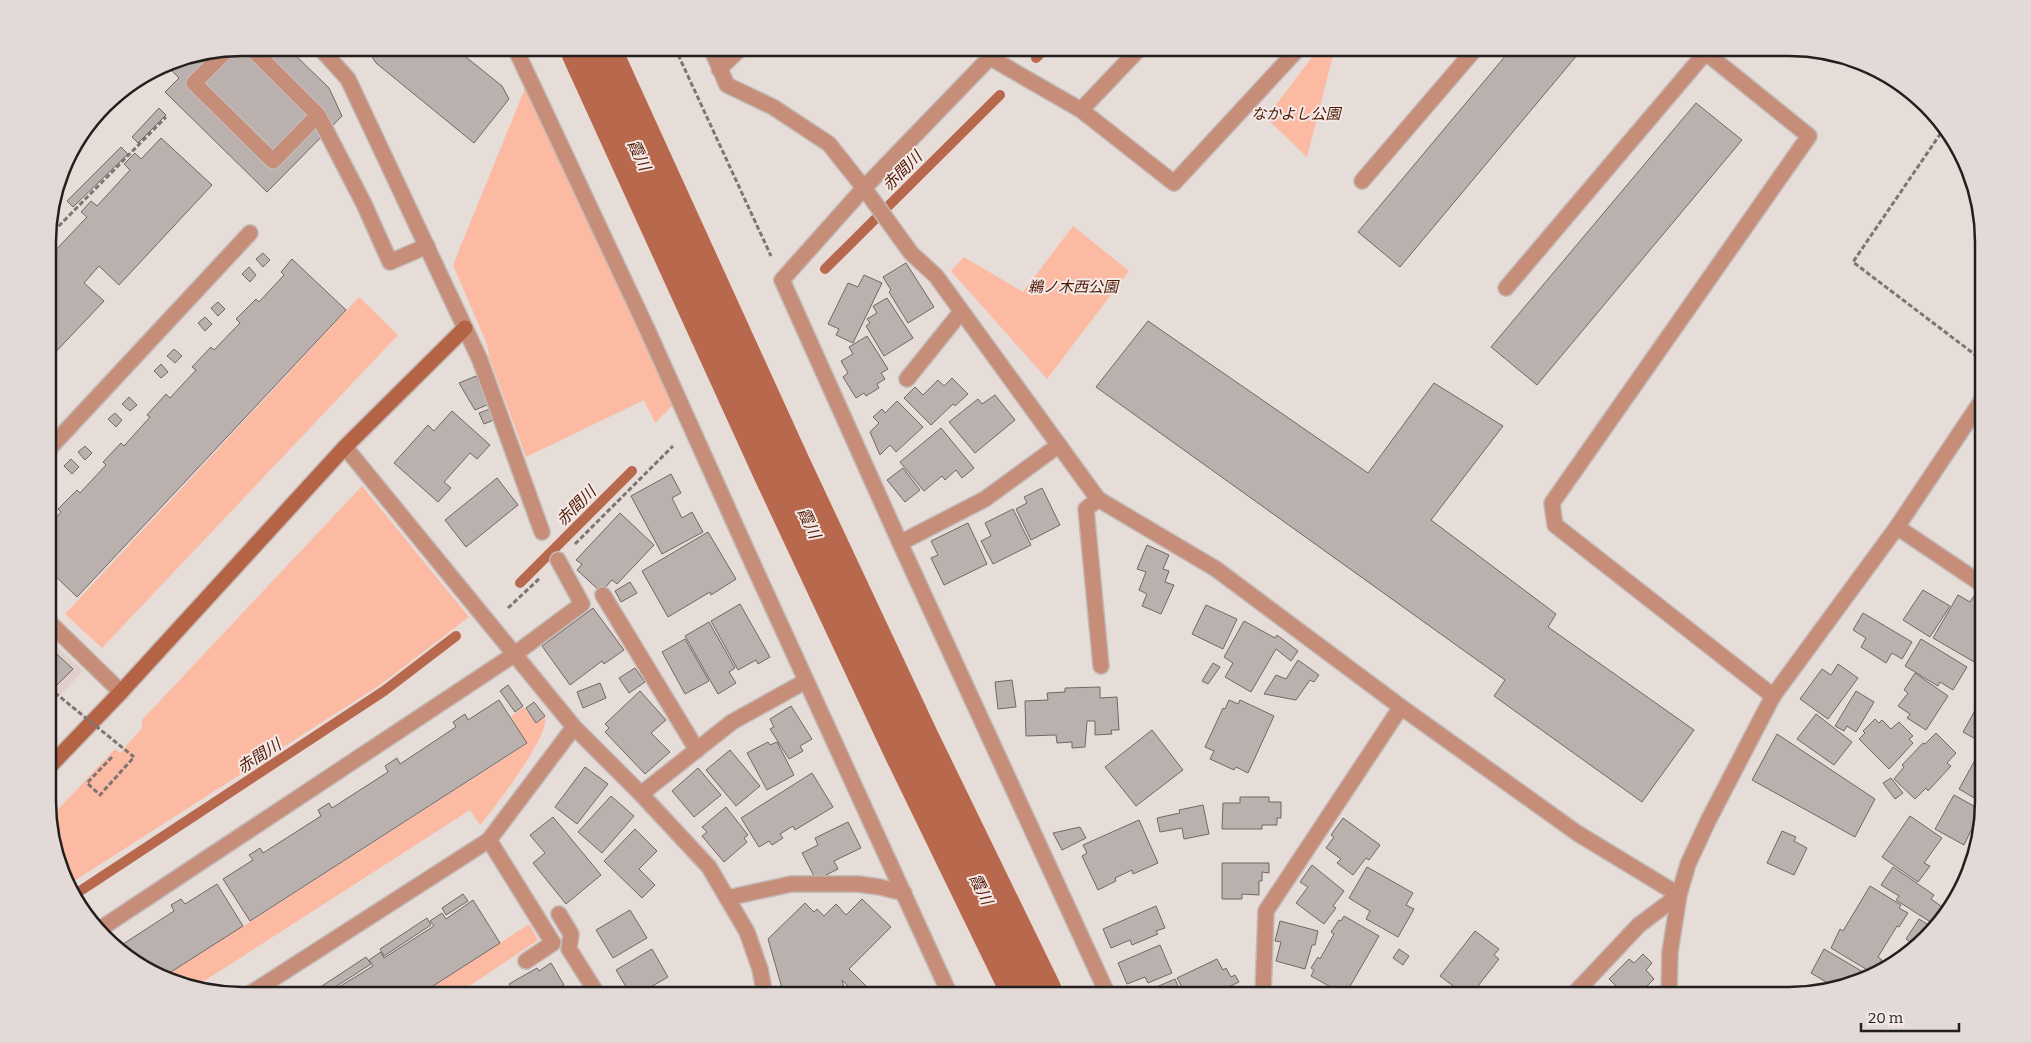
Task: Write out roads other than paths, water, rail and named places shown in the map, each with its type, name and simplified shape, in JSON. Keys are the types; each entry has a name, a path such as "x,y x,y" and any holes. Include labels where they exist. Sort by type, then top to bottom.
{"street":[{"path":"259,56 318,115 364,204 390,262 427,246"},
{"path":"327,56 348,78 480,360 542,532"},
{"path":"519,56 647,329 946,987"},
{"path":"713,56 727,85 773,107 829,144 912,254 936,276 1098,498 1216,569 1401,707 1577,833 1679,895"},
{"path":"719,69 733,56"},
{"path":"990,56 864,188 782,280 900,543 1104,987"},
{"path":"1000,56 1081,110 1174,183 1291,56"},
{"path":"1081,110 1132,56"},
{"path":"1362,181 1469,56"},
{"path":"1506,288 1698,56"},
{"path":"1710,56 1809,136 1552,503 1555,525 1774,696"},
{"path":"219,58 194,83 273,160 318,115"},
{"path":"56,441 250,233"},
{"path":"907,379 961,312"},
{"path":"56,760 121,692 345,447 465,328"},
{"path":"1669,987 1670,952 1679,895 1688,864 1708,821 1774,696 1897,526 1975,410"},
{"path":"900,543 985,500 1059,445"},
{"path":"345,447 574,727 641,794 708,867 747,932 760,969 763,987"},
{"path":"1098,498 1086,510 1101,666"},
{"path":"1897,526 1975,580"},
{"path":"105,926 516,654 582,604 558,560"},
{"path":"603,595 697,750"},
{"path":"56,629 121,692"},
{"path":"641,794 732,722 806,681"},
{"path":"1263,987 1266,911 1401,707"},
{"path":"262,987 489,840 574,727"},
{"path":"489,840 553,943 526,961"},
{"path":"728,898 791,884 858,884 904,893"},
{"path":"1580,987 1638,925 1679,895"},
{"path":"558,914 571,934 570,949 593,987"}],"waterway":[{"name":"霞川","path":"594,56 782,469 910,742 1029,987"},
{"name":"赤間川","path":"825,269 1000,95"},
{"name":"赤間川","path":"520,583 632,471"},
{"name":"赤間川","path":"80,891 384,691 456,636"}],"park label":[{"name":"なかよし公園","path":"1296,114"},
{"name":"鵜ノ木西公園","path":"1073,287"}]}
